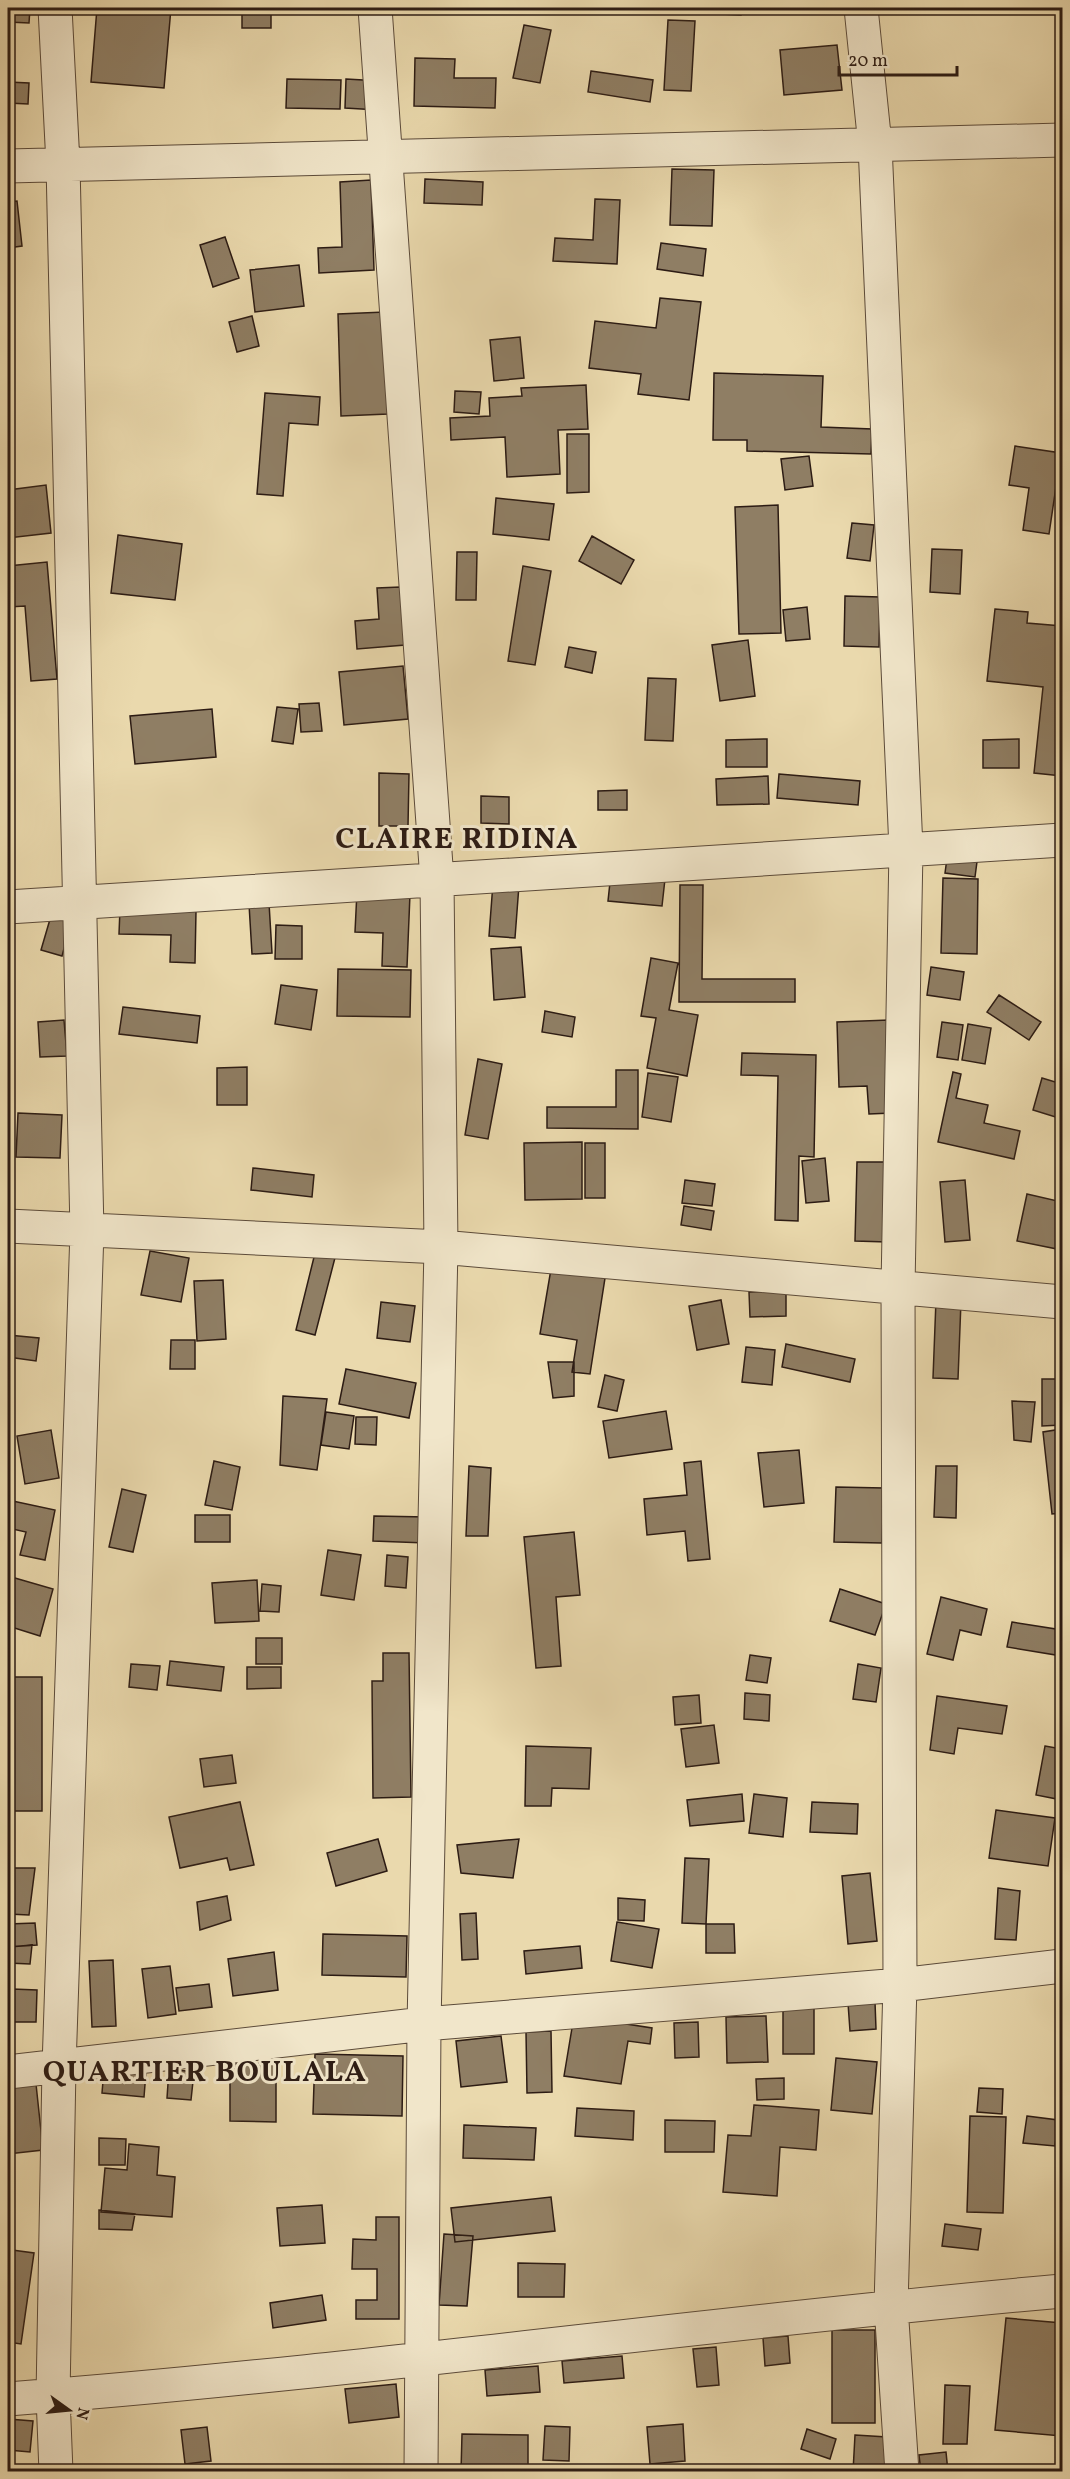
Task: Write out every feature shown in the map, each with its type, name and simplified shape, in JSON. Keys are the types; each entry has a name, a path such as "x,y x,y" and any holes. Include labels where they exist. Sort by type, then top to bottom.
{"street":[{"path":"55,8 63,164 87,1231 59,2067 53,2396 56,2472"},
{"path":"375,8 388,157 437,880 441,1247 424,2024 421,2472"},
{"path":"861,8 875,145 906,849 898,1288 900,1985 891,2306 902,2472"},
{"path":"8,166 1062,140"},
{"path":"8,907 1062,840"},
{"path":"8,1226 441,1247 1062,1302"},
{"path":"8,2072 424,2024 900,1985 1062,1966"},
{"path":"8,2399 422,2361 891,2306 1062,2291"}],"building":[{"path":"9,8 30,8 29,23 8,22"},
{"path":"97,8 171,8 164,88 91,82"},
{"path":"242,8 271,8 271,28 242,28"},
{"path":"722,8 742,8 741,15 721,14"},
{"path":"668,20 695,21 691,91 664,90"},
{"path":"524,25 551,30 540,83 513,78"},
{"path":"837,45 842,90 784,95 780,50"},
{"path":"415,58 455,59 454,78 496,78 495,108 414,106"},
{"path":"591,71 653,80 650,102 588,92"},
{"path":"287,79 341,80 340,109 286,108"},
{"path":"346,79 380,81 378,110 345,108"},
{"path":"8,82 29,83 28,104 8,103"},
{"path":"672,169 714,170 712,226 670,225"},
{"path":"425,179 483,182 482,205 424,203"},
{"path":"371,180 374,270 319,273 318,248 342,247 340,182"},
{"path":"595,199 620,200 617,264 553,261 555,238 593,240"},
{"path":"17,201 22,246 8,248 8,202"},
{"path":"225,237 239,278 213,287 200,245"},
{"path":"661,243 706,249 703,276 657,269"},
{"path":"299,265 304,306 255,312 250,270"},
{"path":"660,298 701,302 689,400 638,394 641,374 589,368 595,321 656,328"},
{"path":"385,312 388,414 341,416 338,314"},
{"path":"252,316 259,346 237,352 229,322"},
{"path":"520,337 524,378 494,381 490,340"},
{"path":"714,373 823,376 821,427 872,429 871,454 747,451 747,440 713,440"},
{"path":"586,385 588,429 558,430 560,474 507,477 505,437 451,440 450,418 490,416 489,398 522,396 521,388"},
{"path":"455,391 481,392 479,414 454,412"},
{"path":"265,393 320,397 318,425 289,423 283,496 257,494"},
{"path":"567,434 589,434 589,492 567,493"},
{"path":"1015,446 1061,453 1049,534 1023,530 1029,488 1009,485"},
{"path":"809,456 813,486 785,490 781,459"},
{"path":"46,485 51,533 8,538 8,490"},
{"path":"496,498 554,504 549,540 493,534"},
{"path":"778,505 781,633 739,634 735,507"},
{"path":"852,523 874,525 870,561 847,558"},
{"path":"118,535 182,544 175,600 111,593"},
{"path":"592,536 634,560 621,584 579,561"},
{"path":"932,549 962,550 960,594 930,592"},
{"path":"457,552 477,552 476,600 456,600"},
{"path":"47,562 57,679 31,681 25,606 8,607 8,566"},
{"path":"523,566 551,571 535,665 508,661"},
{"path":"400,587 405,645 357,649 355,621 379,619 377,588"},
{"path":"845,596 880,597 879,647 844,646"},
{"path":"807,607 810,639 786,641 783,610"},
{"path":"995,609 1028,612 1027,623 1062,626 1062,776 1034,773 1043,687 987,681"},
{"path":"748,640 755,696 720,701 712,645"},
{"path":"569,647 596,652 592,673 565,667"},
{"path":"403,666 408,719 344,725 339,672"},
{"path":"648,678 676,679 673,741 645,740"},
{"path":"319,703 322,731 301,732 299,704"},
{"path":"277,707 298,709 293,744 272,741"},
{"path":"212,709 216,757 135,764 130,716"},
{"path":"767,739 767,767 726,767 726,740"},
{"path":"1019,739 1019,768 983,768 983,740"},
{"path":"379,773 409,774 408,826 379,826"},
{"path":"779,774 860,781 858,805 777,798"},
{"path":"768,776 769,804 717,805 716,779"},
{"path":"627,790 627,810 598,810 598,791"},
{"path":"481,796 509,797 509,824 481,823"},
{"path":"948,851 978,854 975,877 945,873"},
{"path":"611,873 665,879 662,906 608,901"},
{"path":"943,878 978,879 977,954 941,953"},
{"path":"493,883 519,885 515,938 489,936"},
{"path":"680,885 703,885 702,979 795,979 795,1002 679,1002"},
{"path":"357,891 410,894 407,967 382,966 383,933 355,932"},
{"path":"269,903 272,953 252,954 249,904"},
{"path":"53,909 73,915 62,956 41,950"},
{"path":"120,909 196,911 195,963 170,962 171,935 119,934"},
{"path":"276,925 302,926 302,959 275,959"},
{"path":"521,947 525,997 494,1000 491,949"},
{"path":"651,958 678,963 669,1010 698,1015 687,1076 647,1068 656,1018 641,1016"},
{"path":"931,967 964,972 960,1000 927,995"},
{"path":"338,969 411,970 410,1017 337,1016"},
{"path":"281,985 317,990 311,1030 275,1024"},
{"path":"999,995 1041,1022 1029,1040 987,1012"},
{"path":"123,1007 200,1016 197,1043 119,1034"},
{"path":"545,1011 575,1017 572,1037 542,1032"},
{"path":"64,1020 67,1056 40,1057 38,1022"},
{"path":"889,1020 892,1113 869,1114 867,1086 839,1087 837,1022"},
{"path":"942,1022 963,1025 958,1060 937,1057"},
{"path":"968,1024 991,1028 985,1064 962,1060"},
{"path":"742,1053 816,1055 814,1157 799,1156 798,1221 775,1220 778,1076 741,1075"},
{"path":"478,1059 502,1064 488,1139 465,1135"},
{"path":"247,1067 247,1105 217,1105 217,1068"},
{"path":"616,1070 638,1070 638,1129 547,1128 547,1107 616,1107"},
{"path":"953,1072 961,1074 956,1098 988,1105 984,1123 1020,1131 1014,1159 938,1142"},
{"path":"648,1073 678,1077 671,1122 642,1117"},
{"path":"1042,1078 1062,1084 1062,1119 1033,1110"},
{"path":"18,1113 62,1115 60,1158 16,1157"},
{"path":"582,1142 582,1199 525,1200 524,1143"},
{"path":"585,1143 605,1143 605,1198 585,1198"},
{"path":"825,1158 829,1201 806,1203 802,1161"},
{"path":"857,1162 889,1162 887,1242 855,1241"},
{"path":"253,1168 314,1175 312,1197 251,1190"},
{"path":"685,1180 715,1184 712,1206 682,1203"},
{"path":"965,1180 970,1240 945,1242 940,1182"},
{"path":"1027,1194 1062,1202 1062,1250 1017,1241"},
{"path":"684,1206 714,1211 711,1230 681,1225"},
{"path":"317,1245 337,1250 315,1335 296,1330"},
{"path":"150,1251 189,1258 181,1302 141,1295"},
{"path":"551,1269 605,1278 590,1374 572,1372 577,1340 540,1334"},
{"path":"223,1280 226,1339 197,1341 194,1281"},
{"path":"786,1291 786,1316 750,1317 749,1292"},
{"path":"721,1300 729,1344 697,1350 689,1306"},
{"path":"936,1300 961,1301 958,1379 933,1378"},
{"path":"381,1302 415,1306 410,1342 377,1338"},
{"path":"8,1335 39,1338 36,1361 8,1357"},
{"path":"171,1340 195,1340 195,1369 170,1369"},
{"path":"786,1344 855,1359 850,1382 782,1367"},
{"path":"746,1347 775,1350 772,1385 742,1382"},
{"path":"548,1362 574,1362 574,1396 553,1398"},
{"path":"346,1369 416,1383 409,1418 339,1404"},
{"path":"605,1375 624,1380 617,1411 598,1407"},
{"path":"1042,1379 1062,1379 1062,1425 1042,1426"},
{"path":"283,1396 327,1399 317,1470 280,1465"},
{"path":"1012,1401 1035,1402 1031,1442 1014,1440"},
{"path":"666,1411 672,1449 609,1458 603,1421"},
{"path":"326,1412 354,1416 349,1449 321,1445"},
{"path":"356,1417 377,1417 376,1445 355,1444"},
{"path":"1062,1429 1062,1513 1052,1514 1043,1432"},
{"path":"51,1430 59,1478 25,1484 17,1436"},
{"path":"799,1450 804,1503 764,1507 758,1453"},
{"path":"214,1461 240,1467 232,1510 205,1505"},
{"path":"701,1461 710,1559 688,1561 685,1531 647,1535 644,1499 687,1495 684,1463"},
{"path":"469,1466 491,1468 488,1536 466,1536"},
{"path":"936,1466 957,1466 956,1518 934,1517"},
{"path":"836,1487 884,1488 882,1543 834,1542"},
{"path":"122,1489 146,1495 133,1552 109,1547"},
{"path":"8,1500 55,1510 45,1560 20,1555 26,1532 8,1528"},
{"path":"195,1515 230,1515 230,1542 195,1542"},
{"path":"374,1516 427,1517 426,1543 373,1541"},
{"path":"574,1532 580,1595 556,1597 561,1666 536,1668 524,1537"},
{"path":"328,1550 361,1555 354,1600 321,1595"},
{"path":"387,1555 408,1557 406,1588 385,1586"},
{"path":"8,1576 53,1589 40,1636 8,1626"},
{"path":"257,1580 259,1621 215,1623 212,1583"},
{"path":"262,1584 281,1586 279,1612 260,1611"},
{"path":"840,1589 886,1604 875,1635 830,1621"},
{"path":"941,1597 987,1609 981,1635 960,1630 953,1660 927,1654"},
{"path":"1012,1622 1062,1630 1062,1656 1007,1647"},
{"path":"256,1638 282,1638 282,1664 256,1664"},
{"path":"383,1653 409,1653 411,1797 373,1798 372,1681 383,1681"},
{"path":"750,1655 771,1658 767,1683 746,1680"},
{"path":"170,1661 224,1667 221,1691 167,1685"},
{"path":"131,1664 160,1666 157,1690 129,1687"},
{"path":"858,1664 881,1668 876,1702 853,1699"},
{"path":"247,1667 281,1667 281,1688 247,1689"},
{"path":"8,1677 42,1677 42,1811 14,1811 14,1723 8,1723"},
{"path":"745,1693 770,1695 769,1721 744,1719"},
{"path":"699,1695 701,1723 675,1725 673,1697"},
{"path":"937,1696 1007,1706 1002,1734 958,1728 954,1754 930,1750"},
{"path":"714,1725 719,1763 686,1767 681,1729"},
{"path":"526,1746 591,1748 589,1789 552,1788 551,1806 525,1806"},
{"path":"1045,1746 1062,1749 1057,1799 1036,1795"},
{"path":"232,1755 236,1783 204,1787 200,1759"},
{"path":"742,1794 744,1821 690,1826 687,1800"},
{"path":"754,1794 787,1798 783,1837 749,1833"},
{"path":"240,1802 254,1865 230,1870 227,1858 180,1868 169,1817"},
{"path":"812,1802 858,1804 857,1834 810,1832"},
{"path":"996,1810 1055,1818 1048,1866 989,1858"},
{"path":"378,1839 387,1871 336,1886 327,1853"},
{"path":"519,1839 513,1878 461,1873 457,1845"},
{"path":"685,1858 709,1859 706,1924 682,1923"},
{"path":"8,1868 35,1868 29,1915 8,1914"},
{"path":"870,1873 877,1941 848,1944 842,1876"},
{"path":"998,1888 1020,1891 1016,1940 995,1939"},
{"path":"227,1896 231,1920 200,1930 197,1902"},
{"path":"618,1898 645,1900 644,1921 618,1920"},
{"path":"476,1913 478,1959 462,1960 460,1914"},
{"path":"617,1922 659,1929 652,1968 611,1961"},
{"path":"35,1923 37,1945 8,1947 8,1924"},
{"path":"706,1924 734,1924 735,1953 706,1953"},
{"path":"323,1934 407,1936 406,1977 322,1975"},
{"path":"32,1945 30,1964 8,1963 8,1947"},
{"path":"580,1946 582,1968 526,1974 524,1951"},
{"path":"274,1952 278,1990 233,1996 228,1959"},
{"path":"113,1960 116,2026 92,2027 89,1961"},
{"path":"170,1966 176,2014 148,2018 142,1969"},
{"path":"209,1984 212,2007 179,2011 176,1988"},
{"path":"12,1989 37,1990 36,2022 12,2022"},
{"path":"875,2002 876,2029 850,2031 848,2003"},
{"path":"783,2005 814,2005 814,2054 783,2054"},
{"path":"574,2016 652,2028 650,2044 628,2041 621,2084 564,2076"},
{"path":"766,2016 768,2062 727,2063 726,2017"},
{"path":"698,2022 699,2057 675,2058 674,2023"},
{"path":"551,2031 552,2092 527,2093 526,2032"},
{"path":"501,2036 507,2082 461,2087 456,2041"},
{"path":"315,2054 403,2056 402,2116 313,2114"},
{"path":"836,2058 877,2062 872,2114 831,2110"},
{"path":"276,2063 276,2122 230,2121 230,2064"},
{"path":"104,2069 146,2072 144,2097 102,2093"},
{"path":"169,2069 194,2072 191,2100 167,2098"},
{"path":"784,2078 784,2099 757,2100 756,2079"},
{"path":"36,2084 43,2150 8,2154 8,2087"},
{"path":"979,2088 1003,2089 1002,2114 977,2112"},
{"path":"754,2105 819,2110 816,2150 780,2147 777,2196 723,2192 728,2135 751,2136"},
{"path":"577,2108 634,2111 633,2140 575,2136"},
{"path":"970,2116 1006,2117 1003,2213 967,2212"},
{"path":"1027,2116 1058,2120 1055,2146 1023,2143"},
{"path":"665,2120 715,2121 714,2152 665,2152"},
{"path":"464,2125 536,2128 534,2160 463,2158"},
{"path":"99,2138 126,2139 125,2165 99,2165"},
{"path":"129,2144 159,2147 157,2175 175,2177 172,2217 101,2212 105,2168 127,2170"},
{"path":"551,2197 555,2231 455,2242 451,2208"},
{"path":"322,2205 325,2243 280,2246 277,2208"},
{"path":"99,2210 135,2214 132,2230 99,2229"},
{"path":"376,2217 399,2217 399,2319 356,2319 356,2300 377,2300 377,2269 352,2269 353,2239 376,2240"},
{"path":"945,2224 981,2229 978,2250 942,2246"},
{"path":"444,2234 473,2236 467,2306 439,2305"},
{"path":"12,2250 34,2253 21,2344 8,2342 8,2282"},
{"path":"518,2263 565,2264 564,2297 518,2297"},
{"path":"322,2295 326,2320 273,2328 270,2303"},
{"path":"1006,2318 1062,2323 1058,2371 1062,2372 1062,2436 995,2430"},
{"path":"832,2330 875,2330 875,2423 832,2423"},
{"path":"788,2336 790,2363 765,2366 763,2338"},
{"path":"716,2347 719,2385 697,2387 693,2349"},
{"path":"622,2356 624,2378 564,2383 562,2361"},
{"path":"538,2366 540,2392 487,2396 485,2370"},
{"path":"396,2384 399,2417 349,2423 345,2389"},
{"path":"945,2385 970,2386 967,2444 943,2444"},
{"path":"8,2419 33,2421 30,2452 8,2450"},
{"path":"683,2424 685,2461 650,2464 647,2427"},
{"path":"545,2426 570,2427 569,2461 543,2460"},
{"path":"207,2427 211,2461 185,2464 181,2430"},
{"path":"807,2429 836,2439 830,2459 801,2449"},
{"path":"462,2434 528,2435 528,2472 461,2472"},
{"path":"855,2435 887,2437 885,2472 853,2472"},
{"path":"946,2452 948,2472 921,2472 919,2455"},
{"path":"659,2466 684,2468 684,2472 658,2472"}],"district":[{"name":"CLAIRE RIDINA","path":"457,838"},
{"name":"QUARTIER BOULALA","path":"205,2071"}]}
